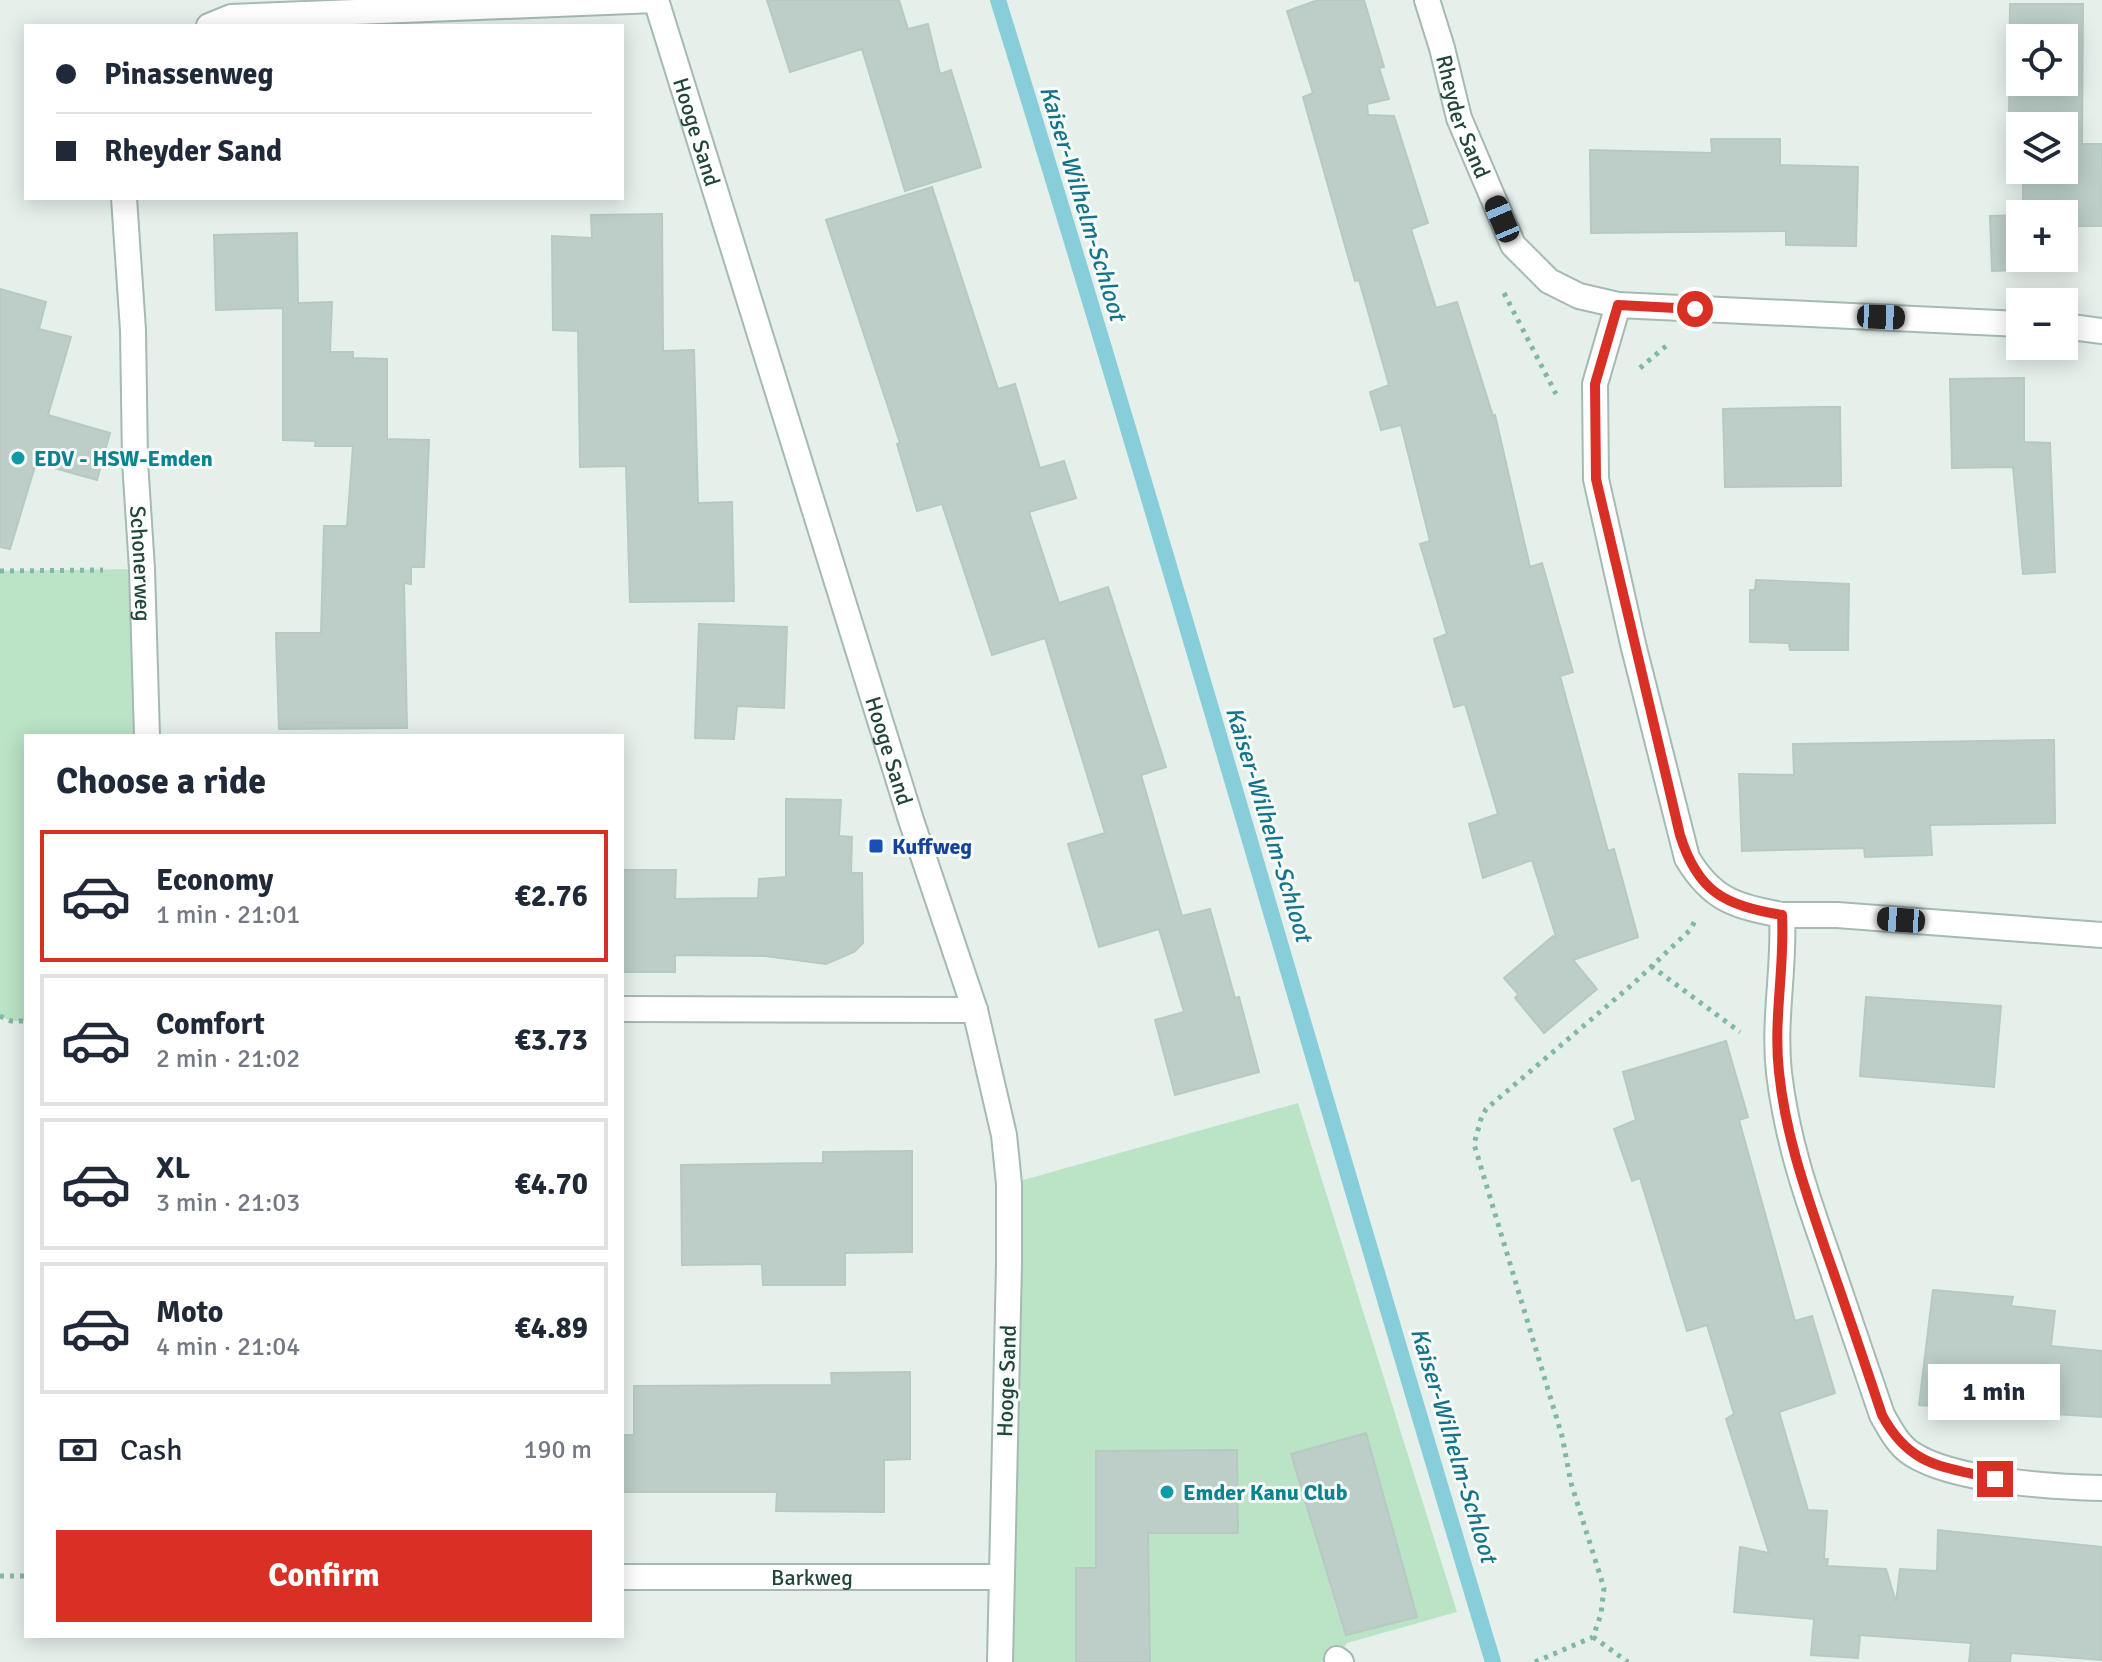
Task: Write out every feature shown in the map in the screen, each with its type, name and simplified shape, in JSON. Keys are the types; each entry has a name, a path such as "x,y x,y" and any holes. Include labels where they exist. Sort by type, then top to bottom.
{"street":[{"path":"214,24 231,17 656,0"},
{"name":"Hooge Sand","path":"656,0 911,820 975,1010 1004,1135 1009,1184 1000,1662"},
{"name":"Rheyder Sand","path":"1427,0 1459,118 1513,245 1549,281 1579,296 1618,305 2006,323"},
{"name":"Schonerweg","path":"124,200 133,330 135,461 147,734"},
{"path":"1618,305 1595,384 1596,479 1680,835 1687,858 1696,873 1712,891 1735,903 1782,915 1850,916 2102,935"},
{"path":"2078,328 2102,331"},
{"path":"1782,915 1776,1017 1778,1060 1787,1122 1801,1182 1882,1415 1901,1444 1924,1460 1995,1479 2065,1488 2102,1488"},
{"path":"624,1009 975,1010"},
{"name":"Barkweg","path":"624,1577 1000,1577"}],"path":[{"path":"1513,245 1504,295 1562,406 1596,438"},
{"path":"1595,410 1663,348 1721,310"},
{"path":"0,571 142,569"},
{"path":"1535,1662 1593,1637 1601,1614 1604,1588 1571,1483 1562,1436 1474,1144 1486,1109 1690,930 1712,891"},
{"path":"1651,966 1778,1060"},
{"path":"0,1016 11,1021 24,1021"},
{"path":"0,1576 24,1576"},
{"path":"1593,1637 1628,1662"}],"green space":[{"path":"142,569 147,734 24,734 24,1021 11,1021 0,1016 0,571"},
{"path":"1298,1103 1457,1612 1347,1643 1335,1662 1001,1662 1009,1184"}],"building":[{"path":"767,0 899,0 908,29 928,24 940,74 951,70 981,167 905,191 862,49 790,72"},
{"path":"1318,0 1364,0 1384,67 1379,68 1389,99 1367,104 1368,115 1394,116 1428,223 1411,229 1436,308 1457,302 1495,415 1530,567 1542,563 1573,672 1560,676 1608,851 1614,849 1638,937 1573,960 1597,989 1544,1033 1515,998 1518,994 1504,978 1553,936 1557,940 1532,860 1483,878 1469,824 1498,814 1465,704 1454,707 1434,639 1447,634 1420,544 1430,541 1401,425 1381,430 1370,392 1389,385 1359,280 1355,281 1303,97 1313,93 1287,11"},
{"path":"2010,4 2083,4 2082,144 2102,144 2102,226 2078,226 2078,200 2023,200 2023,184 2078,184 2078,112 2009,112 2009,96 2078,96 2078,24 2010,24"},
{"path":"1711,139 1780,139 1780,165 1858,167 1856,246 1786,245 1786,231 1591,233 1590,150 1712,153"},
{"path":"932,187 998,389 1015,384 1040,468 1064,461 1076,498 1029,512 1059,603 1108,587 1166,767 1141,775 1182,916 1210,909 1235,998 1239,997 1259,1072 1175,1095 1155,1020 1184,1012 1159,929 1099,947 1068,844 1105,833 1045,638 992,655 942,504 917,511 897,444 900,443 826,220"},
{"path":"662,214 663,351 694,350 698,503 732,502 734,601 630,602 626,466 580,467 578,331 553,330 552,236 592,238 591,215"},
{"path":"2006,215 2006,270 1992,271 1990,216"},
{"path":"297,233 298,303 332,302 330,352 353,352 353,358 387,359 387,439 429,440 424,567 411,567 411,584 404,583 407,728 279,729 276,633 321,633 324,526 347,526 353,446 315,446 316,441 283,440 283,308 216,310 214,235"},
{"path":"0,289 46,302 39,329 71,337 48,415 110,433 97,480 36,463 10,549 0,547"},
{"path":"2024,378 2024,442 2050,443 2055,572 2023,574 2013,467 1952,468 1950,379"},
{"path":"1840,407 1841,486 1725,487 1723,409"},
{"path":"1756,580 1849,584 1848,650 1790,650 1789,643 1750,642 1750,590 1755,590"},
{"path":"699,624 787,627 784,708 737,706 734,739 695,738"},
{"path":"2054,740 2055,823 1930,825 1932,855 1865,857 1864,848 1742,851 1739,774 1794,775 1793,744"},
{"path":"786,799 841,800 839,836 852,837 851,873 862,873 863,943 854,952 826,964 765,956 675,955 675,972 624,972 624,870 676,870 675,899 758,898 759,879 786,877"},
{"path":"1866,997 2001,1006 1994,1087 1860,1076"},
{"path":"1726,1041 1748,1117 1739,1120 1795,1321 1812,1316 1835,1393 1779,1412 1808,1510 1827,1511 1824,1559 1828,1559 1827,1566 1886,1569 1896,1602 1900,1569 1937,1571 1938,1530 2102,1547 2102,1660 2011,1653 2010,1662 1969,1662 1971,1643 1860,1635 1858,1658 1811,1655 1814,1619 1734,1612 1740,1547 1769,1553 1726,1419 1734,1414 1707,1325 1687,1331 1640,1178 1632,1181 1614,1129 1636,1120 1623,1072"},
{"path":"912,1151 912,1252 845,1253 845,1285 763,1285 762,1264 682,1265 681,1165 823,1163 823,1152"},
{"path":"1933,1290 2013,1297 2011,1306 2055,1311 2051,1346 2102,1351 2102,1417 1919,1405"},
{"path":"910,1372 910,1459 884,1460 884,1512 776,1511 777,1492 624,1492 624,1435 634,1435 634,1386 832,1385 831,1373"},
{"path":"1366,1433 1417,1617 1346,1635 1291,1454"},
{"path":"1237,1450 1238,1533 1148,1533 1150,1662 1076,1662 1076,1568 1096,1568 1096,1451"}],"waterway":[{"name":"Kaiser-Wilhelm-Schloot","path":"998,0 1493,1662"}],"place":[{"name":"EDV - HSW-Emden","path":"18,458"},
{"name":"Kuffweg","path":"876,846"},
{"name":"Emder Kanu Club","path":"1167,1492"}],"route":[{"path":"1695,309 1618,305 1595,384 1596,479 1680,835 1687,858 1705,886 1735,903 1782,915 1776,1017 1779,1072 1787,1122 1801,1182 1882,1415 1901,1444 1911,1453 1940,1466 1995,1479"}]}
